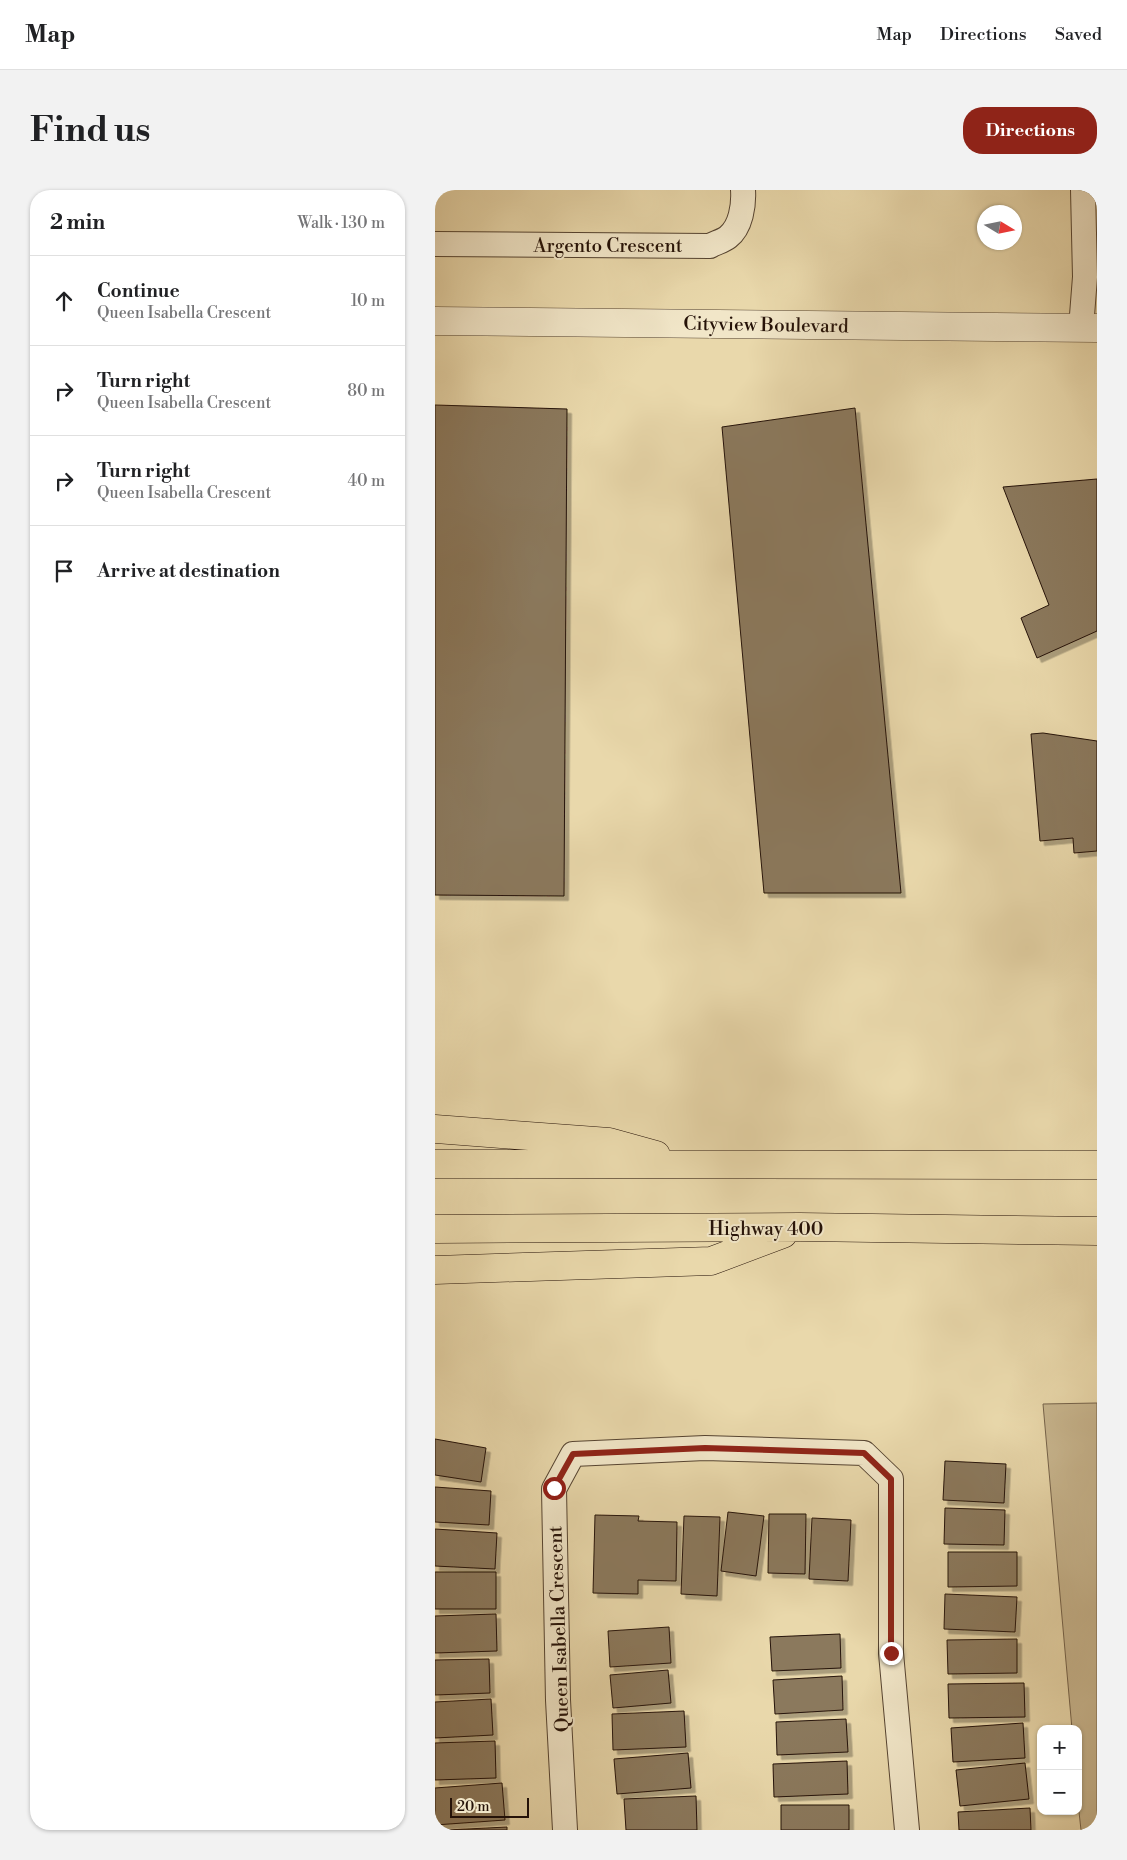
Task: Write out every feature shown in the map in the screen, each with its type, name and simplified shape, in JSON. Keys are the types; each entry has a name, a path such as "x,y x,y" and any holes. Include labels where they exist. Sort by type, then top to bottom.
{"highway":[{"path":"435,1129 609,1142 691,1164"},
{"path":"435,1164 1097,1165"},
{"path":"435,1270 711,1261 800,1227"},
{"name":"Highway 400","path":"435,1229 800,1227 1097,1231"}],"street":[{"name":"Argento Crescent","path":"435,244 710,246 728,237 738,223 744,202 743,190"},
{"path":"1083,190 1085,277 1089,328"},
{"name":"Cityview Boulevard","path":"435,321 1089,328"},
{"name":"Queen Isabella Crescent","path":"565,1830 559,1700 554,1488 573,1454 705,1448 864,1453 891,1479 891,1653 907,1830"}],"shaded area":[{"path":"1097,1403 1097,1830 1081,1830 1079,1815 1082,1815 1082,1725 1072,1725 1043,1404"}],"building":[{"path":"435,405 567,409 564,896 435,895"},
{"path":"855,408 901,893 764,893 722,427"},
{"path":"1097,479 1097,631 1037,658 1021,618 1049,605 1003,487"},
{"path":"1043,733 1097,741 1097,851 1074,853 1073,838 1040,841 1031,734"},
{"path":"435,1439 486,1448 481,1482 435,1475"},
{"path":"945,1461 1006,1464 1004,1503 943,1500"},
{"path":"435,1487 491,1491 489,1525 435,1522"},
{"path":"945,1508 1005,1510 1004,1545 944,1544"},
{"path":"728,1512 764,1516 756,1576 721,1571"},
{"path":"769,1514 806,1514 805,1574 768,1573"},
{"path":"595,1515 639,1516 638,1521 677,1522 676,1581 638,1580 638,1594 593,1593"},
{"path":"684,1516 720,1517 717,1596 681,1594"},
{"path":"812,1518 851,1520 848,1581 809,1579"},
{"path":"435,1529 497,1533 495,1569 435,1566"},
{"path":"948,1552 1017,1552 1017,1586 948,1587"},
{"path":"435,1572 496,1572 496,1609 435,1609"},
{"path":"945,1594 1017,1597 1015,1632 944,1629"},
{"path":"496,1614 497,1651 435,1653 435,1616"},
{"path":"669,1627 671,1663 610,1667 608,1631"},
{"path":"840,1634 841,1668 772,1671 770,1637"},
{"path":"1017,1639 1017,1673 948,1674 947,1640"},
{"path":"489,1659 490,1693 435,1695 435,1660"},
{"path":"668,1670 671,1703 613,1708 610,1675"},
{"path":"842,1676 843,1710 775,1714 773,1680"},
{"path":"1024,1683 1025,1717 949,1718 948,1684"},
{"path":"491,1699 493,1735 435,1738 435,1702"},
{"path":"684,1711 686,1747 613,1750 612,1714"},
{"path":"846,1719 848,1752 777,1755 776,1722"},
{"path":"1023,1723 1025,1758 953,1762 951,1728"},
{"path":"495,1741 496,1778 435,1780 435,1743"},
{"path":"688,1753 691,1788 617,1794 614,1759"},
{"path":"847,1761 848,1794 774,1797 773,1764"},
{"path":"1025,1763 1029,1799 960,1806 956,1770"},
{"path":"502,1783 505,1820 435,1825 435,1788"},
{"path":"696,1796 697,1830 626,1830 624,1799"},
{"path":"781,1805 849,1805 849,1830 781,1830"},
{"path":"1030,1808 1031,1830 959,1830 958,1812"},
{"path":"507,1827 507,1830 447,1830"}],"route":[{"path":"554,1488 573,1454 705,1448 864,1453 891,1479 891,1653"}]}
